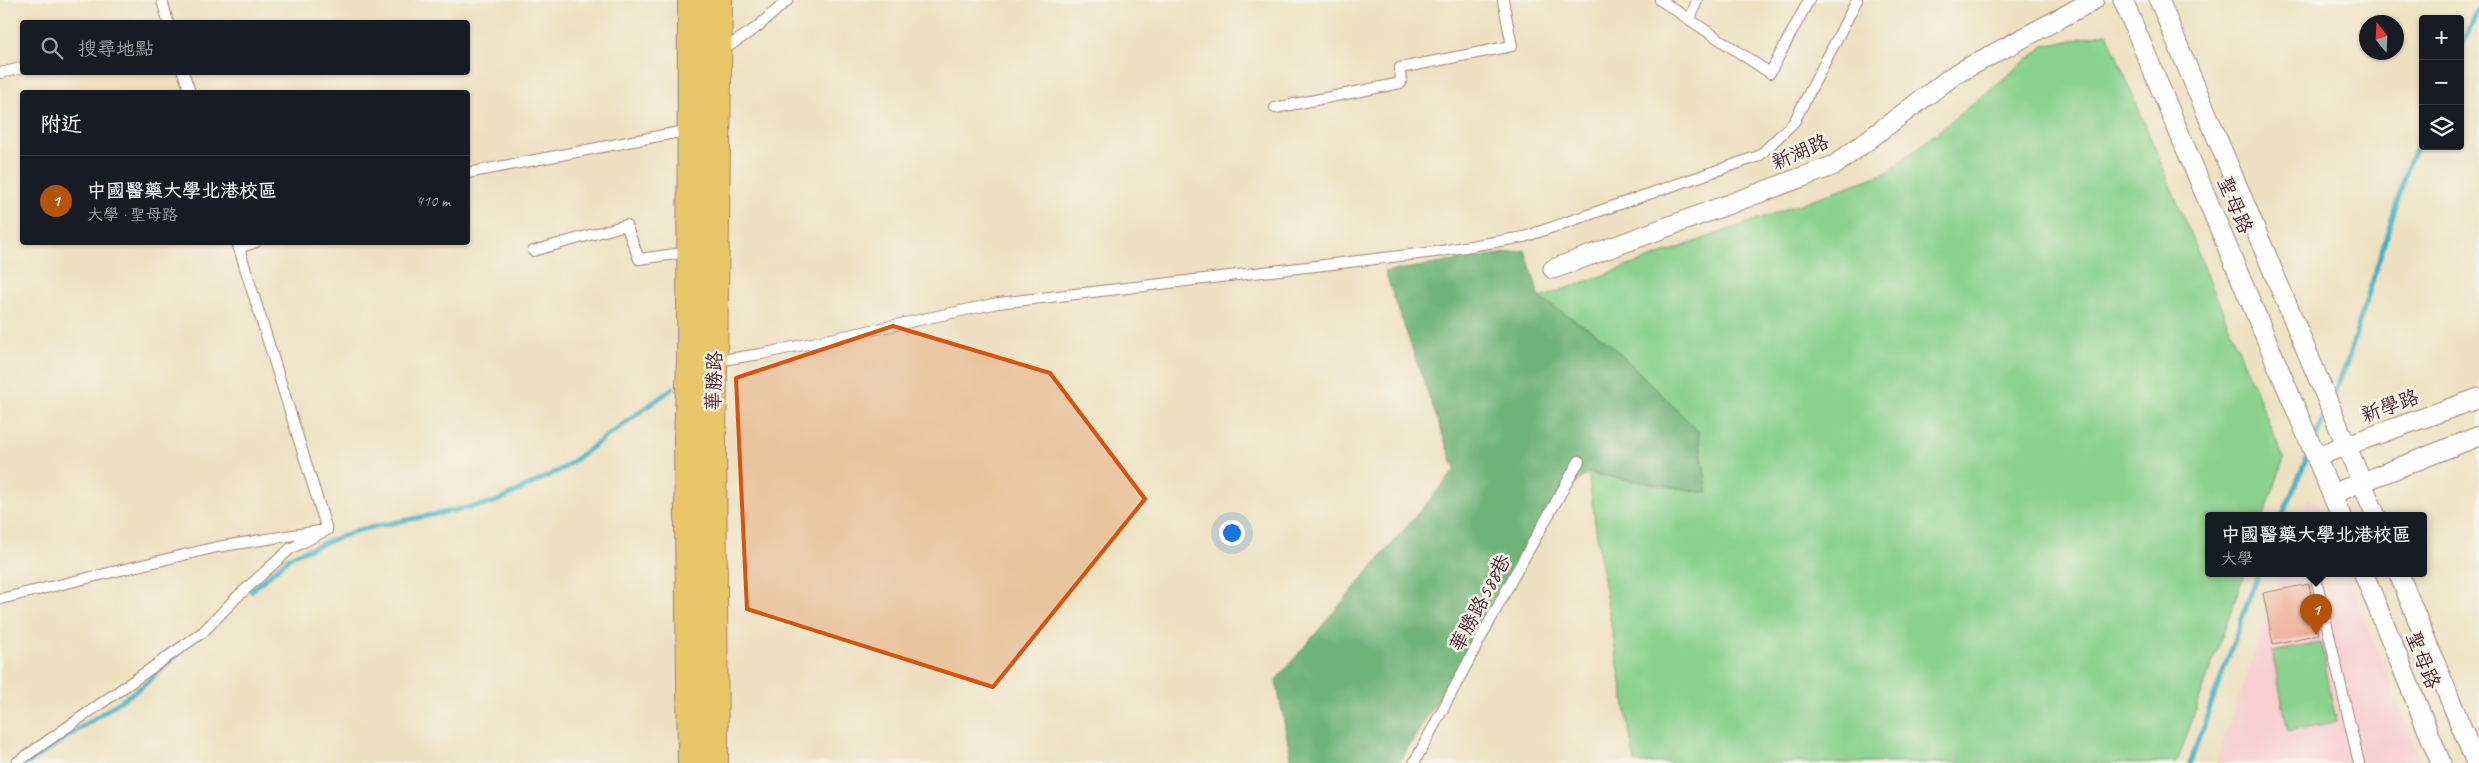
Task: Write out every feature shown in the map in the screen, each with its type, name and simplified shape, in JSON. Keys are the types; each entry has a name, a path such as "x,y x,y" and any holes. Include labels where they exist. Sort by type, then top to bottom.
{"main road":[{"name":"華勝路","path":"692,0 705,54"},
{"name":"華勝路","path":"692,763 688,441 703,361 703,130 705,54 718,0"},
{"name":"華勝路","path":"703,130 691,252 712,440 714,763"}],"street":[{"name":"新湖路","path":"1553,269 1835,165 1954,74 2094,0"},
{"name":"聖母路","path":"2123,0 2316,456"},
{"name":"聖母路","path":"2159,0 2374,512"},
{"name":"新學路","path":"2316,456 2479,398"},
{"path":"2332,494 2479,436"},
{"path":"2316,456 2339,512"},
{"name":"聖母路","path":"2365,577 2441,763"},
{"name":"聖母路","path":"2400,577 2476,763"}],"lane":[{"path":"162,0 167,20"},
{"path":"705,54 756,28 788,0"},
{"path":"1275,108 1401,83 1400,68 1512,46 1503,0"},
{"path":"1660,0 1770,73 1809,0"},
{"path":"1690,20 1697,0"},
{"path":"703,361 760,354 998,303 1417,254 1524,237 1759,156 1794,122 1857,0"},
{"path":"0,73 20,68"},
{"path":"184,75 189,90"},
{"path":"470,172 703,130"},
{"path":"532,251 626,225 639,259 691,252"},
{"path":"238,245 327,530"},
{"name":"華勝路588巷","path":"1414,763 1514,576 1579,461"},
{"path":"0,599 217,547 327,530"},
{"path":"16,763 203,632 237,596 290,550 327,530"},
{"path":"2316,577 2359,763"}],"highlighted area":[{"path":"893,326 1050,373 1145,499 993,687 747,609 736,378"}],"shaded area":[{"path":"2308,497 2319,506 2322,512 2302,512"},
{"path":"2280,577 2348,577 2422,763 2216,763"}],"green space":[{"path":"2107,33 2284,459 2265,512 2205,512 2205,577 2243,577 2177,763 1635,763 1603,579 1588,473 1708,493 1698,431 1606,340 1540,298 1888,172 2044,46"},
{"path":"1525,250 1540,298 1606,340 1698,431 1708,493 1588,473 1563,494 1399,763 1292,763 1276,680 1455,470 1385,272"},
{"path":"2321,643 2336,722 2288,731 2272,652"}],"building":[{"path":"2309,584 2319,634 2273,644 2263,593"}],"waterway":[{"path":"2464,41 2479,8"},
{"path":"2332,397 2347,362 2410,161 2419,142"},
{"path":"251,591 291,556 358,530 495,502 562,469 673,388"},
{"path":"2315,439 2326,412"},
{"path":"2284,512 2309,453"},
{"path":"2190,763 2257,577"},
{"path":"28,763 143,686 179,654"}],"place":[{"name":"中國醫藥大學北港校區","path":"2316,635"}]}
